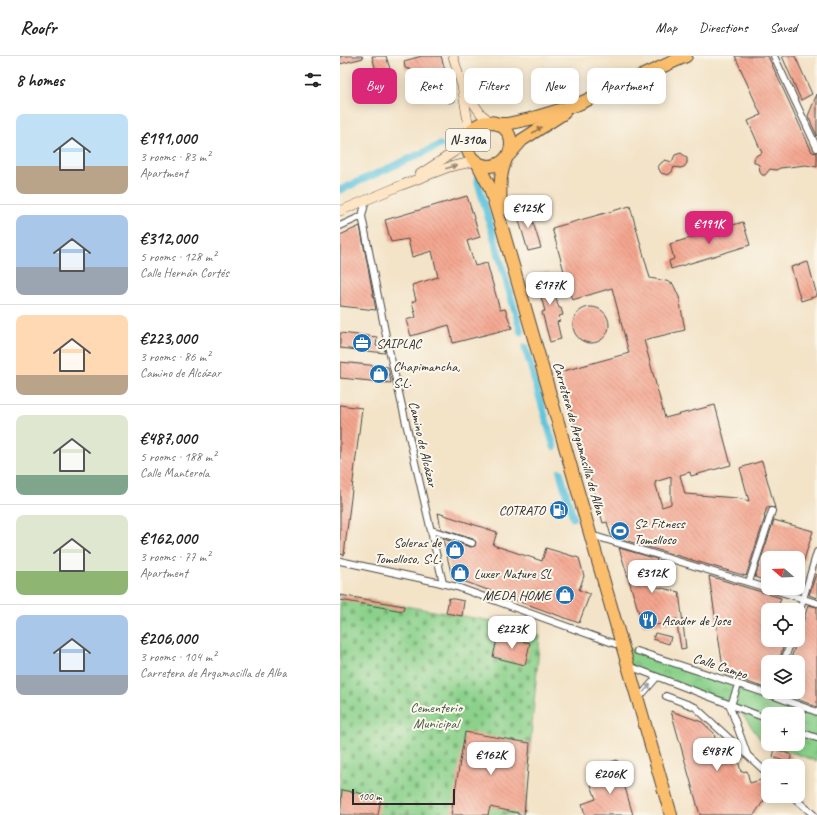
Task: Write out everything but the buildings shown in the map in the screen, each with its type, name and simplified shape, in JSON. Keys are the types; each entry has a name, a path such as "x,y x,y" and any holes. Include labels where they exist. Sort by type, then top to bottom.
{"highway":[{"name":"N-310a","path":"503,231 490,188 469,152 469,137 475,128 482,124 507,124 530,119 576,105 686,56"},
{"name":"N-310a","path":"476,162 489,166 495,166 507,158 522,140 576,105"},
{"name":"N-310a","path":"494,123 504,128 509,134 511,141 511,149 501,171 499,187 503,231"},
{"name":"Carretera de Argamasilla de Alba","path":"503,231 671,815"}],"main road":[{"path":"402,185 454,152 469,137 462,86 453,56"},
{"path":"462,86 480,114 494,123"},
{"path":"340,211 449,167 476,162"}],"street":[{"path":"774,56 817,148"},
{"path":"340,226 362,216 366,200"},
{"name":"Camino de Alcázar","path":"362,216 387,341 443,583"},
{"path":"749,582 772,511"},
{"path":"431,530 472,543"},
{"path":"591,535 817,603"},
{"path":"802,603 817,552"},
{"path":"340,561 443,583 623,646"},
{"name":"Calle Campo","path":"637,651 738,685 761,691"},
{"path":"629,666 761,716"},
{"path":"638,699 657,677"},
{"path":"738,685 730,705 748,756"},
{"path":"685,702 690,689"},
{"path":"666,696 695,707 761,768"},
{"name":"Calle Campo","path":"786,699 817,712"},
{"path":"805,734 817,738"},
{"path":"800,803 814,815"}],"green space":[{"name":"Cementerio Municipal","path":"340,595 492,621 540,636 524,815 340,815"},
{"path":"623,646 761,693 761,699 779,699 802,707 761,707 761,740 738,708 629,666"},
{"path":"805,708 817,712 817,761 787,751 805,751"}],"waterway":[{"path":"340,190 440,145"},
{"path":"477,179 521,332"},
{"path":"525,347 554,447"},
{"path":"560,472 573,518"}],"place":[{"name":"SAIPLAC","path":"362,343"},
{"name":"Chapimancha, S.L.","path":"379,374"},
{"name":"COTRATO","path":"559,510"},
{"name":"S2 Fitness Tomelloso","path":"620,531"},
{"name":"Soleras de Tomelloso, S.L.","path":"455,550"},
{"name":"Luxer Nature SL","path":"460,573"},
{"name":"MEDA HOME","path":"565,595"},
{"name":"Asador de Jose","path":"648,620"}]}
